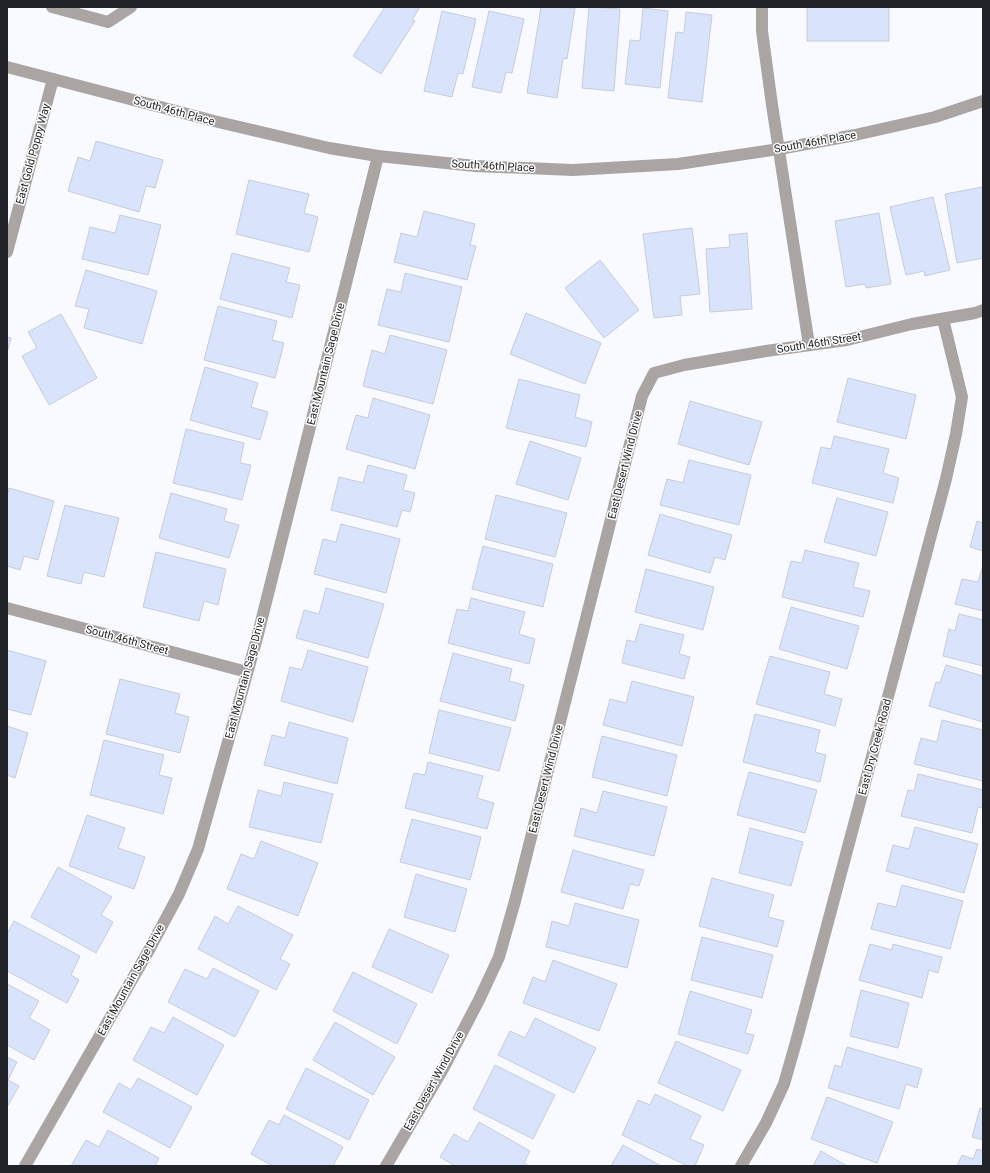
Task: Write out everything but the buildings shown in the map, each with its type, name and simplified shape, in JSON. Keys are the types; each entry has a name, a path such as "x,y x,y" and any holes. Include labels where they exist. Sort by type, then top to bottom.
{"street":[{"path":"52,7 108,22 131,7"},
{"path":"762,7 762,31 810,345"},
{"name":"South 46th Place","path":"7,67 214,121 329,148 378,156 475,166 573,170 678,164 779,149 855,135 935,117 983,101"},
{"name":"East Gold Poppy Way","path":"7,252 53,79"},
{"name":"East Mountain Sage Drive","path":"25,1166 149,950 179,894 198,849 247,672 378,156"},
{"name":"South 46th Street","path":"654,373 684,365 846,340 912,324 983,310"},
{"name":"East Dry Creek Road","path":"741,1166 766,1123 786,1077 946,479 962,397 943,318"},
{"name":"East Desert Wind Drive","path":"386,1166 443,1069 479,1000 499,957 515,901 642,396 654,373"},
{"name":"South 46th Street","path":"7,608 247,672"}]}
